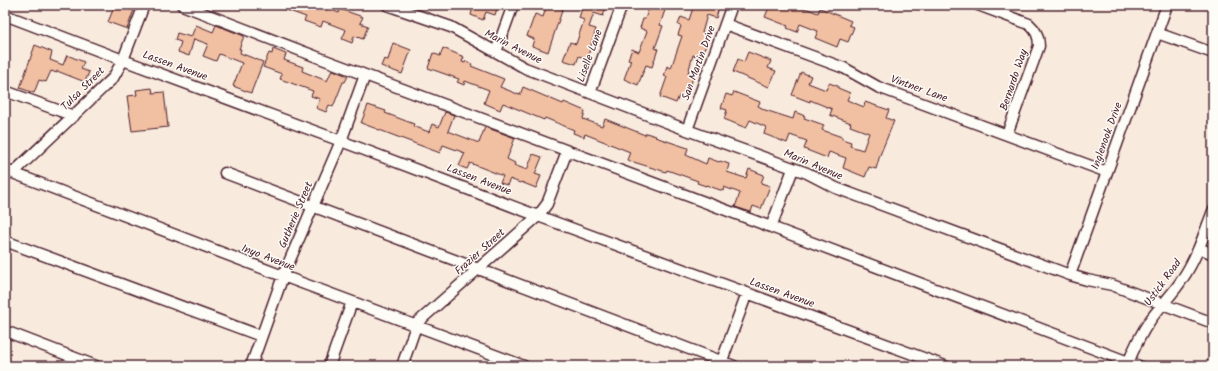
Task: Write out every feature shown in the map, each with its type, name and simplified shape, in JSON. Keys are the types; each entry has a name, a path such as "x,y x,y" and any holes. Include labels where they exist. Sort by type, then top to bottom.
{"street":[{"name":"Tulsa Street","path":"9,172 74,116 113,78 123,60 144,5"},
{"path":"182,5 364,75 771,226 1128,364 1139,366"},
{"name":"Marin Avenue","path":"387,5 399,7 451,27 525,68 687,130 807,173 836,188 1070,275 1112,285 1213,324"},
{"path":"496,52 513,5"},
{"name":"Liselle Lane","path":"590,93 622,5"},
{"name":"San Martin Drive","path":"687,130 732,5"},
{"name":"Bernardo Way","path":"978,5 1028,24 1037,33 1039,39 1039,46 1007,134"},
{"name":"Inglenook Drive","path":"1070,275 1167,5"},
{"name":"Lassen Avenue","path":"5,15 341,140 538,216 945,366"},
{"name":"Vintner Lane","path":"726,24 844,68 878,87 1107,172"},
{"path":"1158,33 1213,53"},
{"name":"Gutherie Street","path":"250,366 283,276 341,140 364,75"},
{"path":"5,90 74,116"},
{"name":"Frazier Street","path":"402,366 417,323 538,216 547,204 567,151"},
{"path":"771,226 793,168"},
{"name":"Inyo Avenue","path":"9,172 524,366"},
{"path":"225,173 478,269 721,364 734,366"},
{"name":"Ustick Road","path":"1128,364 1139,338 1150,321 1183,279 1199,248 1213,211"},
{"path":"5,241 261,336"},
{"path":"1199,248 1213,254"},
{"path":"721,364 747,293"},
{"path":"328,366 352,302"},
{"path":"5,331 96,366"}],"building":[{"path":"115,5 123,8 124,5 135,7 127,29 108,22"},
{"path":"275,5 318,5 339,13 340,9 363,17 360,23 368,26 363,39 354,36 352,43 342,39 346,30 323,21 321,27 304,21 306,17"},
{"path":"498,5 495,15 486,12 483,20 471,15 473,7 470,6"},
{"path":"547,5 564,5 548,52 532,46 534,39 527,36 535,14 543,17"},
{"path":"576,5 602,5 606,7 603,16 594,13 589,27 596,29 587,59 579,56 576,64 563,60 570,42 576,44 584,20 579,18 582,8"},
{"path":"650,5 661,5 666,7 660,25 663,26 655,48 658,49 652,67 646,65 638,85 624,79 631,60 628,59 632,49 639,52 647,31 640,28"},
{"path":"694,5 713,5 719,7 716,18 707,15 702,33 709,35 706,45 701,58 693,55 688,73 694,75 686,98 679,96 676,103 660,97 667,77 664,76 667,66 671,68 682,36 678,35 681,26 678,25 681,17 689,20"},
{"path":"770,5 785,5 795,9 797,5 818,13 820,8 851,21 849,25 854,27 848,42 840,39 837,47 815,38 818,31 800,24 797,32 787,28 788,26 765,17"},
{"path":"196,25 213,32 216,25 244,36 239,49 241,49 240,53 263,62 251,93 233,86 242,63 219,54 216,61 203,56 208,44 194,39 189,56 178,52 181,42 175,40 177,33 191,37"},
{"path":"393,43 411,50 402,74 381,66 384,59 388,60"},
{"path":"35,45 52,52 50,60 63,65 67,55 84,62 81,69 89,72 85,82 57,71 57,73 51,71 46,82 39,80 34,93 20,88"},
{"path":"443,48 464,57 462,62 465,63 466,61 472,64 471,66 504,79 500,87 520,95 523,87 563,104 564,102 585,111 583,119 602,126 605,119 645,135 646,133 656,136 655,137 688,148 686,155 706,164 708,158 729,164 727,172 742,177 746,178 749,169 764,175 761,183 770,186 761,209 753,206 751,212 735,207 740,193 724,187 723,191 697,183 698,181 667,170 666,172 627,160 630,152 585,134 584,137 573,133 574,130 545,118 544,120 503,103 500,110 484,103 489,90 465,81 464,85 457,82 459,79 428,68 433,53 440,56"},
{"path":"273,49 286,54 284,60 303,67 302,71 327,81 332,70 348,76 345,82 343,82 333,107 329,105 326,112 316,108 320,99 311,96 313,91 280,79 282,74 263,67 269,53 272,54"},
{"path":"748,52 771,61 768,68 776,71 769,87 733,72 738,59 744,62"},
{"path":"801,72 811,76 808,83 826,90 829,83 850,93 847,100 864,107 865,102 889,110 886,118 894,121 876,169 869,167 865,177 843,168 846,158 829,152 827,158 804,149 807,141 790,135 787,143 764,134 766,127 750,120 746,128 724,119 727,110 721,108 726,94 732,96 734,92 760,102 758,106 762,109 793,119 795,112 805,116 804,118 824,125 822,130 842,137 842,139 851,142 850,146 863,150 869,133 850,126 851,123 830,115 832,109 810,100 810,102 792,95"},
{"path":"152,88 153,93 164,92 168,127 132,131 127,96 137,95 136,90"},
{"path":"368,105 386,111 385,113 414,124 413,126 429,132 432,124 439,127 445,112 454,115 448,131 479,143 485,127 515,138 507,159 515,163 514,165 527,170 533,154 542,157 535,174 541,176 536,188 510,179 507,185 500,183 503,176 470,163 467,169 459,166 465,153 443,145 440,153 361,123"}]}
